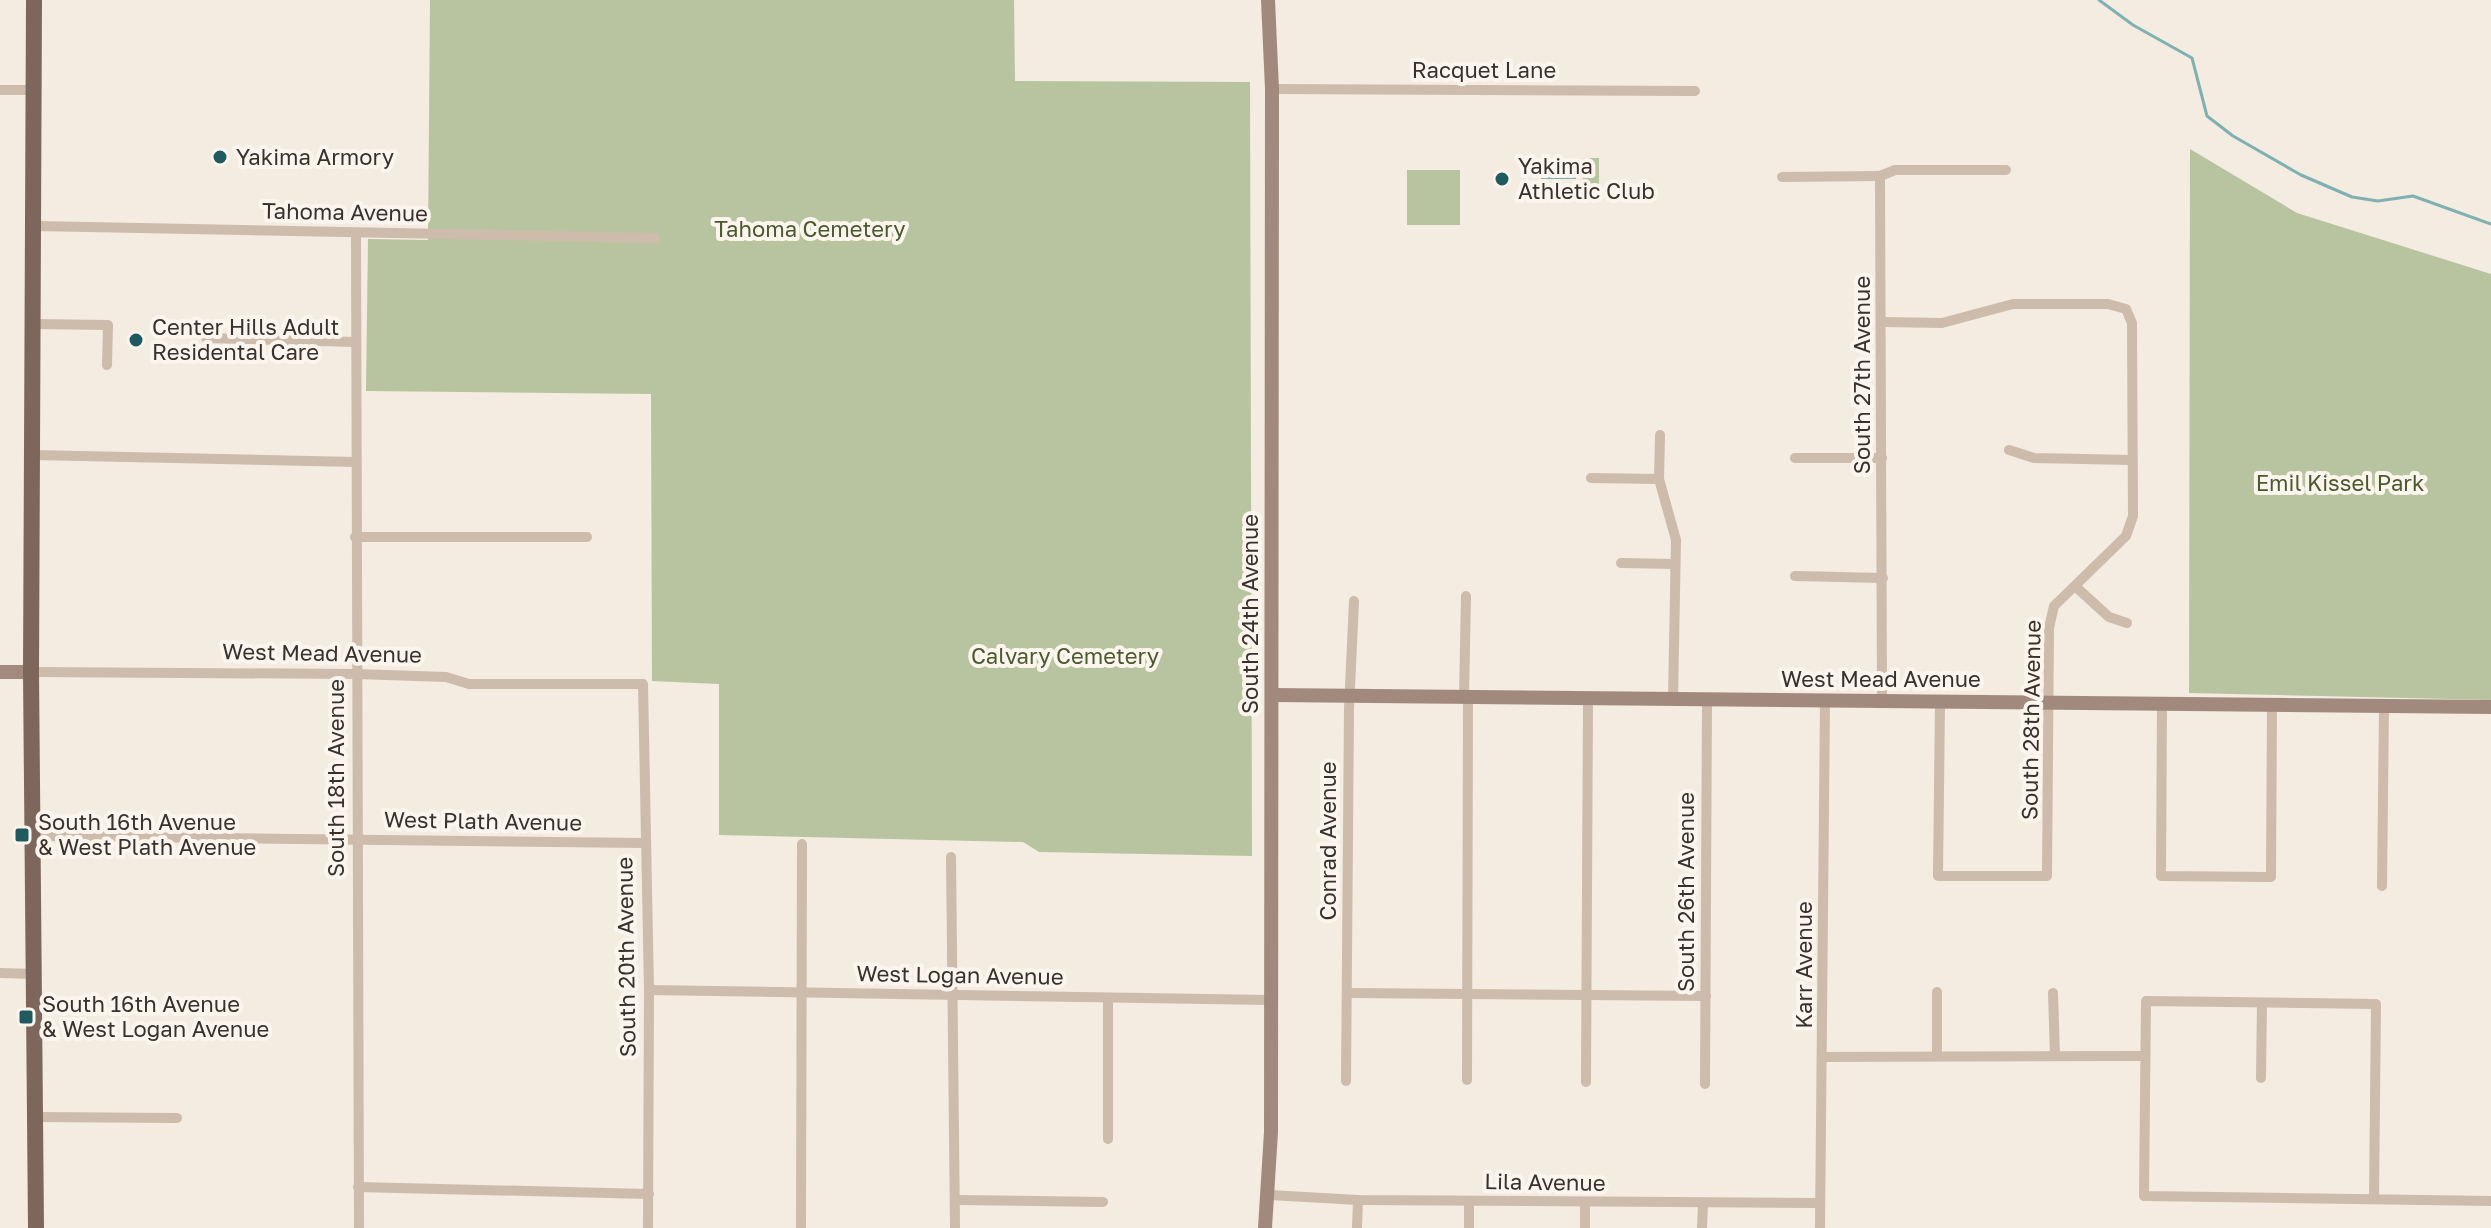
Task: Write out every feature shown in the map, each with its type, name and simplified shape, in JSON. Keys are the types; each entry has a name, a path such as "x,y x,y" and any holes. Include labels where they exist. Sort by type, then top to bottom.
{"main road":[{"path":"34,0 31,672 36,1228"}],"street":[{"name":"South 24th Avenue","path":"1265,1228 1269,1195 1272,695 1272,89 1268,0"},
{"name":"Racquet Lane","path":"1272,89 1695,91"},
{"path":"0,90 34,90"},
{"path":"1782,177 1880,176 1895,170 2006,170"},
{"name":"South 27th Avenue","path":"1880,176 1883,322 1882,701"},
{"name":"Tahoma Avenue","path":"35,226 655,238"},
{"name":"South 18th Avenue","path":"356,233 359,1228"},
{"name":"South 28th Avenue","path":"1883,322 1942,323 2013,304 2108,304 2126,309 2132,323 2133,516 2126,536 2054,606 2049,628 2047,876 1938,876 1940,702"},
{"path":"34,324 108,325 107,365"},
{"path":"206,338 355,342"},
{"path":"1660,435 1659,479 1676,540 1673,699"},
{"path":"2009,450 2034,458 2131,460"},
{"path":"33,455 356,462"},
{"path":"1795,458 1882,458"},
{"path":"1591,478 1659,479"},
{"path":"355,537 587,537"},
{"path":"1621,563 1675,564"},
{"path":"1795,576 1883,578"},
{"path":"2076,587 2109,617 2127,623"},
{"path":"1466,596 1467,1080"},
{"name":"Conrad Avenue","path":"1346,1081 1354,601"},
{"name":"West Mead Avenue","path":"0,672 356,674 446,677 469,684 643,684"},
{"name":"South 20th Avenue","path":"643,684 649,990 648,1228"},
{"name":"West Mead Avenue","path":"1272,695 2491,707"},
{"path":"1586,1082 1588,699"},
{"name":"South 26th Avenue","path":"1705,1084 1707,700"},
{"name":"Karr Avenue","path":"1820,1228 1825,701"},
{"path":"2162,703 2161,876 2271,877 2272,704"},
{"path":"2382,886 2384,706"},
{"name":"West Plath Avenue","path":"33,836 644,843"},
{"path":"801,1228 802,844"},
{"path":"951,857 955,1228"},
{"path":"0,973 34,974"},
{"name":"West Logan Avenue","path":"649,990 1270,1000"},
{"path":"1937,992 1937,1054"},
{"path":"1348,993 1706,996"},
{"path":"2053,993 2055,1056"},
{"path":"1108,998 1108,1139"},
{"path":"2374,1199 2376,1004 2146,1001 2144,1196 2491,1201"},
{"path":"2261,1078 2262,1003"},
{"path":"1824,1057 1937,1054 2144,1056"},
{"path":"35,1117 177,1118"},
{"path":"358,1187 649,1194"},
{"name":"Lila Avenue","path":"1269,1195 1358,1200 1820,1203"},
{"path":"956,1200 1103,1202"},
{"path":"1357,1228 1358,1200"},
{"path":"1469,1201 1469,1228"},
{"path":"1585,1203 1585,1228"},
{"path":"1702,1228 1703,1203"}],"green space":[{"name":"Tahoma Cemetery","path":"430,0 1014,0 1015,81 1250,82 1252,856 1039,852 1023,842 719,835 719,684 652,681 651,394 366,391 368,239 428,240"},
{"name":"Emil Kissel Park","path":"2190,149 2297,213 2491,274 2491,700 2189,693"},
{"path":"1583,158 1599,158 1599,185 1583,185"},
{"path":"1407,170 1460,170 1460,225 1407,225"}],"water":[{"path":"1541,161 1576,163 1576,179 1541,179"}],"waterway":[{"path":"2099,0 2133,25 2192,58 2207,116 2233,136 2301,175 2352,197 2378,201 2413,196 2491,224"}],"place":[{"name":"Yakima Armory","path":"220,157"},
{"name":"Yakima Athletic Club","path":"1502,179"},
{"name":"Center Hills Adult Residental Care","path":"136,340"},
{"name":"South 16th Avenue & West Plath Avenue","path":"22,835"},
{"name":"South 16th Avenue & West Logan Avenue","path":"26,1017"}],"park label":[{"name":"Calvary Cemetery","path":"1065,656"}]}
